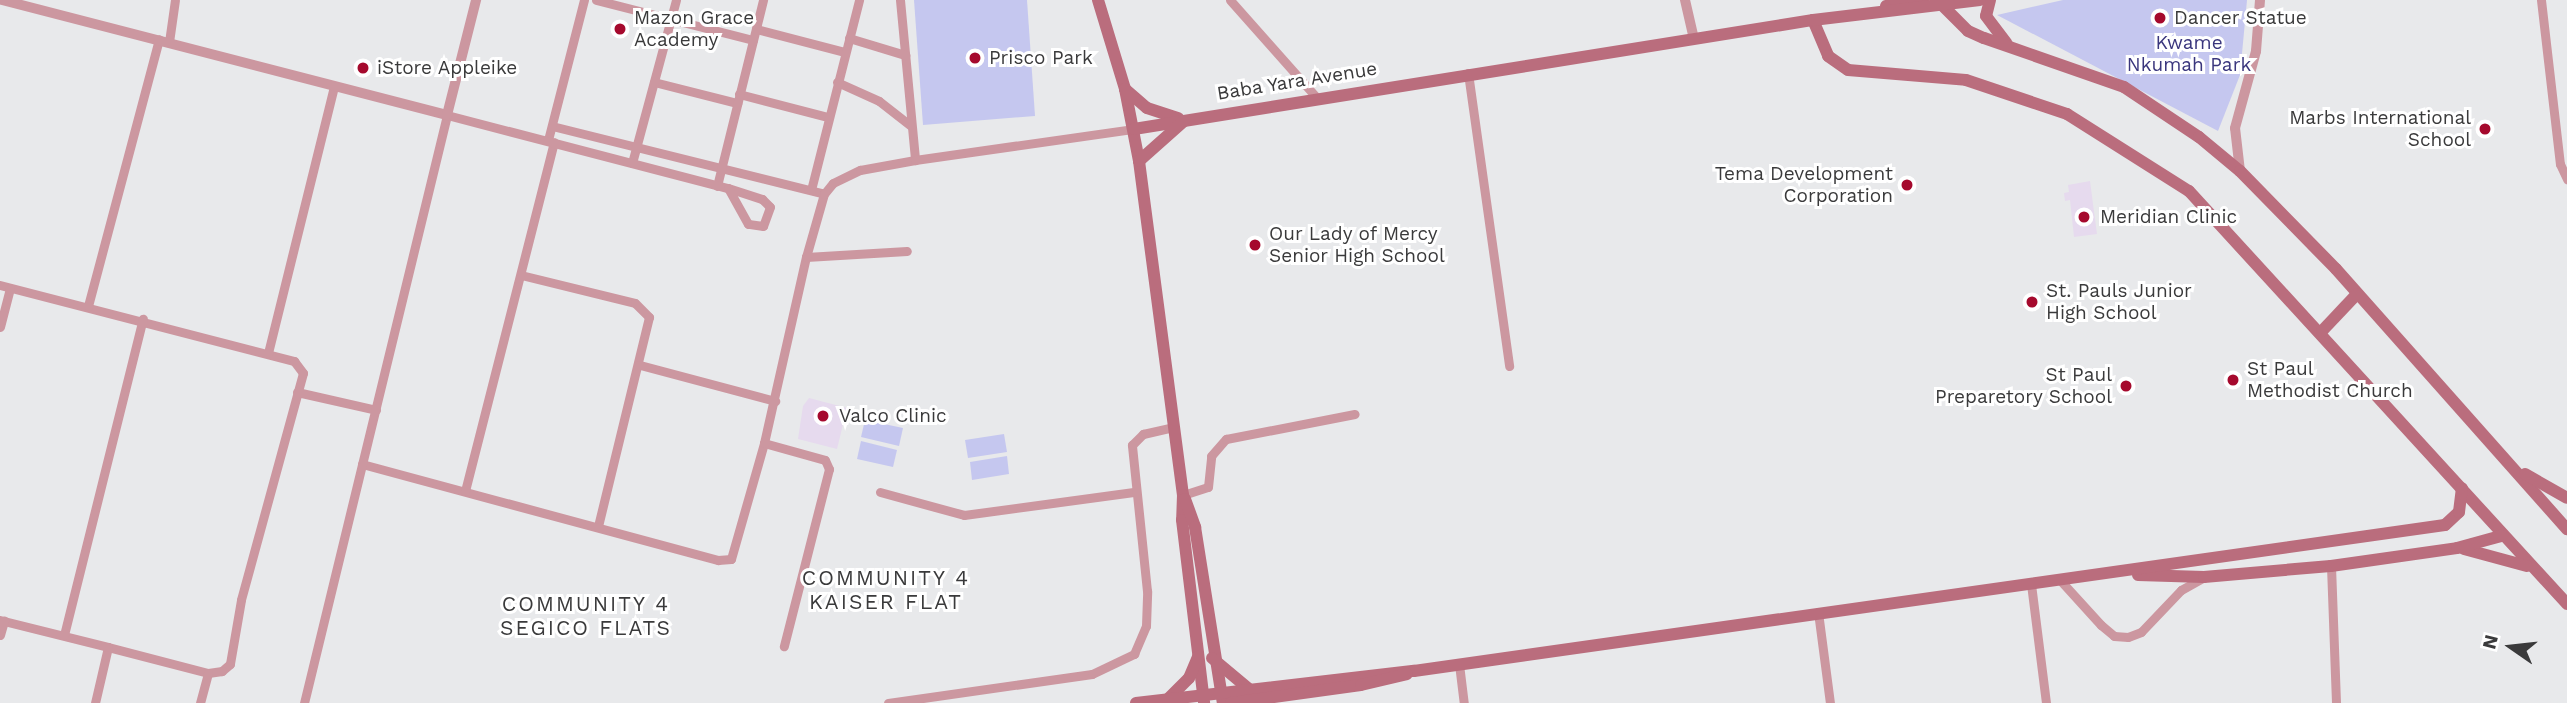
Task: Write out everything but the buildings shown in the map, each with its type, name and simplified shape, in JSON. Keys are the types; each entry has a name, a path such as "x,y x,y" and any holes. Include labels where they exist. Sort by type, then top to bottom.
{"main road":[{"path":"1098,0 1125,89 1139,161 1183,495 1204,699"},
{"name":"Baba Yara Avenue","path":"1832,18 1924,0"},
{"name":"Baba Yara Avenue","path":"1134,129 1316,97 1812,20 1980,0"},
{"path":"1990,0 1986,16 2007,44"},
{"path":"1941,4 1968,31 2124,87 2199,137 2240,171 2357,294 2567,529"},
{"path":"1812,20 1828,56 1848,70 1966,80 2067,114 2130,150 2189,191 2322,331 2462,488 2501,536 2567,604"},
{"path":"1125,89 1147,108 1189,118"},
{"path":"1139,161 1189,118"},
{"path":"2322,331 2357,294"},
{"path":"2505,458 2567,498"},
{"path":"1231,703 1246,698 1459,664 2445,525 2459,512 2462,488"},
{"path":"1183,495 1195,527 1212,658 1222,697"},
{"path":"2553,513 2567,510"},
{"path":"2085,576 2204,577 2331,566 2457,548 2501,536"},
{"path":"2457,548 2504,557 2533,568"},
{"path":"1168,699 1188,678 1198,656"},
{"path":"1212,658 1246,698"},
{"path":"1136,703 1168,699 1246,698"}],"street":[{"path":"2,0 728,188 766,202 770,214 764,226 748,225 728,188"},
{"path":"89,306 176,0"},
{"path":"304,703 476,0"},
{"path":"465,491 521,275 551,141 552,125 584,0"},
{"path":"596,0 753,40"},
{"path":"632,163 676,0"},
{"path":"717,186 763,0"},
{"path":"810,190 859,0"},
{"path":"900,0 915,160"},
{"path":"1230,0 1316,97"},
{"path":"1685,0 1694,38"},
{"path":"2240,171 2235,128 2251,82 2260,0"},
{"path":"2541,0 2560,164 2567,179"},
{"path":"756,29 844,52"},
{"path":"849,38 905,55"},
{"path":"1468,74 1509,366"},
{"path":"654,82 828,117"},
{"path":"836,82 879,101 910,125"},
{"path":"268,354 334,86"},
{"path":"552,125 824,194"},
{"path":"362,464 718,559 731,559 765,443 806,257 824,194 843,175 915,160 1134,129"},
{"path":"806,257 907,251"},
{"path":"521,275 641,307 649,323 598,526"},
{"path":"0,285 143,319 268,354 299,364 303,378 241,600 230,664 218,673 208,673 2,620 0,635"},
{"path":"0,327 10,288"},
{"path":"64,635 143,319"},
{"path":"640,365 775,401"},
{"path":"297,392 376,410"},
{"path":"1183,495 1208,487 1211,456 1226,439 1355,414"},
{"path":"888,703 1092,674 1134,654 1147,616 1132,445 1143,434 1174,427"},
{"path":"765,443 825,460 829,466 784,646"},
{"path":"880,492 974,514 1135,492"},
{"path":"2331,566 2336,703"},
{"path":"2060,580 2114,636 2128,637 2141,632 2181,590 2204,577"},
{"path":"2031,584 2046,703"},
{"path":"1818,612 1830,703"},
{"path":"95,703 108,647"},
{"path":"1459,664 1464,703"},
{"path":"200,703 208,673"}],"shaded area":[{"name":"Meridian Clinic","path":"2090,181 2097,234 2074,237 2070,200 2065,201 2064,193 2069,192 2068,185"},
{"name":"Valco Clinic","path":"809,398 847,408 837,449 798,439 803,406"}],"green space":[{"name":"Prisco Park","path":"914,0 1027,0 1035,116 923,125"},
{"name":"Kwame Nkumah Park","path":"2063,0 2247,0 2240,75 2218,131 1997,15"},
{"path":"865,420 903,428 899,446 861,437"},
{"path":"1004,434 1007,452 968,458 965,440"},
{"path":"861,441 897,450 893,467 857,459"},
{"path":"1007,456 1009,474 972,480 970,462"}],"place":[{"name":"Dancer Statue","path":"2160,18"},
{"name":"Mazon Grace Academy","path":"620,29"},
{"name":"Prisco Park","path":"975,58"},
{"name":"iStore Appleike","path":"363,68"},
{"name":"Marbs International School","path":"2485,129"},
{"name":"Tema Development Corporation","path":"1907,185"},
{"name":"Meridian Clinic","path":"2084,217"},
{"name":"Our Lady of Mercy Senior High School","path":"1255,245"},
{"name":"St. Pauls Junior High School","path":"2032,302"},
{"name":"St Paul Methodist Church","path":"2233,380"},
{"name":"St Paul Preparetory School","path":"2126,386"},
{"name":"Valco Clinic","path":"823,416"}],"district":[{"name":"COMMUNITY 4 KAISER FLAT","path":"886,590"},
{"name":"COMMUNITY 4 SEGICO FLATS","path":"586,616"}]}
